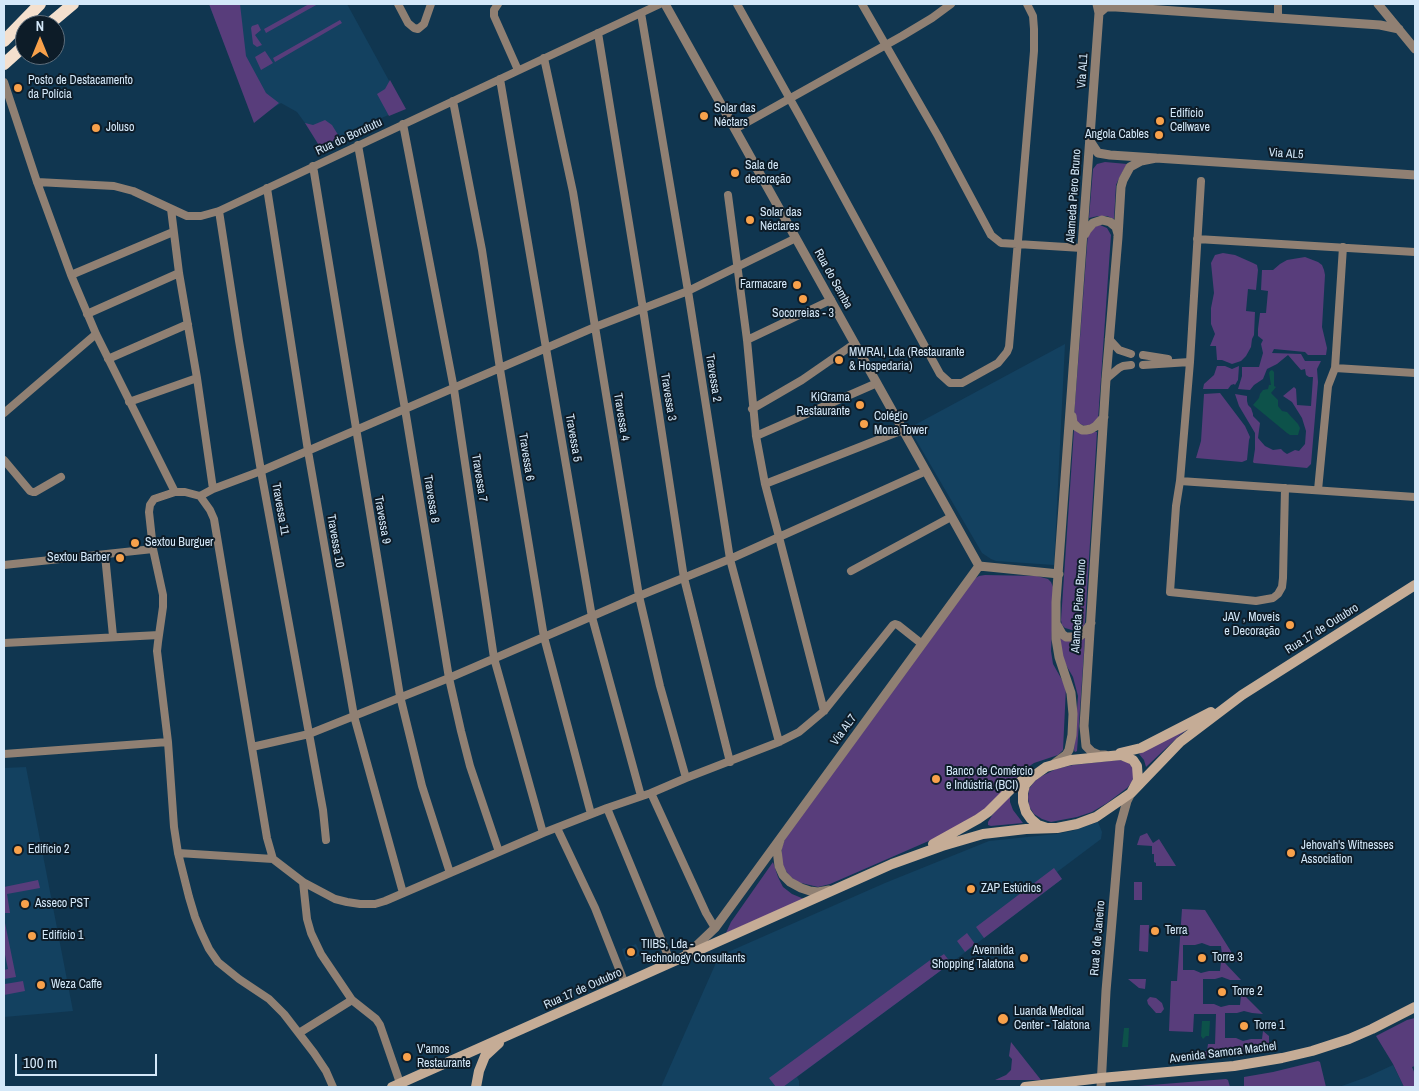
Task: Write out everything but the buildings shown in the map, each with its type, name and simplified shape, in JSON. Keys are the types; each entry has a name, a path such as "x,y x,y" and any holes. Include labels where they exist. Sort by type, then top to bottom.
{"highway":[{"path":"4,41 40,4"},
{"path":"60,15 73,4"},
{"path":"4,64 15,54"}],"main road":[{"name":"Rua 17 de Outubro","path":"892,864 973,823 988,812 1014,786 1033,773 1071,760 1110,755 1141,748 1242,694 1415,585"},
{"name":"Rua 17 de Outubro","path":"396,1085 892,864 983,834 1026,829 1057,828 1077,824 1096,817 1131,793 1180,742 1242,694"},
{"path":"1110,755 1128,757 1138,766 1138,780 1131,793"},
{"path":"1046,767 1032,776 1025,784 1023,802 1026,812 1038,825 1047,828 1057,828"},
{"name":"Avenida Samora Machel","path":"1025,1087 1101,1083 1234,1066 1298,1055 1372,1029 1415,1007"},
{"path":"476,1087 479,1070 485,1056 508,1036"}],"street":[{"path":"398,4 408,23 418,29 424,24 431,4"},
{"path":"498,4 494,10 494,16 518,70"},
{"name":"Rua do Borututu","path":"38,182 114,186 133,191 187,216 194,217 219,210 660,4"},
{"name":"Rua do Semba","path":"665,4 979,566"},
{"path":"737,4 940,374 950,383 962,383 982,373 998,363 1007,352 1034,51 1033,16 1027,4"},
{"path":"862,4 938,136 991,235 1002,244 1082,248"},
{"path":"735,129 886,45 932,18 951,4"},
{"path":"1278,4 1278,18"},
{"path":"1378,4 1415,49"},
{"path":"1098,8 1116,7 1380,25 1399,29"},
{"name":"Via AL1","path":"1090,141 1098,8"},
{"name":"Travessa 2","path":"641,13 688,291 730,559 779,742"},
{"name":"Travessa 3","path":"598,33 684,578 730,762"},
{"name":"Travessa 4","path":"544,58 573,192 638,596 660,686 686,778"},
{"name":"Travessa 5","path":"500,79 592,617 641,796"},
{"path":"4,82 38,182 87,314 174,492"},
{"name":"Travessa 6","path":"453,101 482,250 544,637 591,814"},
{"name":"Travessa 7","path":"403,124 454,389 494,658 543,833"},
{"name":"Alameda Piero Bruno","path":"1090,141 1094,148 1102,154 1156,158"},
{"name":"Alameda Piero Bruno","path":"1046,767 1066,755 1072,735 1071,694 1059,658 1056,622 1090,141"},
{"name":"Travessa 8","path":"358,145 405,409 449,678 470,766 499,852"},
{"name":"Alameda Piero Bruno","path":"1110,755 1099,755 1092,752 1086,746 1084,736 1109,339 1121,187 1130,167 1141,161 1156,158"},
{"name":"Via AL5","path":"1156,158 1415,175"},
{"name":"Travessa 9","path":"313,166 400,696 422,786 450,873"},
{"path":"1201,181 1190,362 1170,592 1256,601 1272,598 1278,594 1282,587 1283,578 1285,488"},
{"name":"Travessa 10","path":"267,188 308,451 354,716 403,893"},
{"path":"728,195 756,436 778,537 824,711"},
{"path":"171,209 179,273 198,378 213,489"},
{"name":"Travessa 11","path":"219,210 239,341 323,810 326,840"},
{"path":"1083,238 1093,223 1102,220 1110,222 1116,227 1118,237"},
{"path":"72,275 173,232"},
{"path":"200,496 454,389 595,327 688,291 796,238"},
{"path":"1197,239 1415,252"},
{"path":"1318,490 1328,386 1335,368 1343,247"},
{"path":"87,314 179,273"},
{"path":"746,340 830,300"},
{"path":"108,359 188,324"},
{"path":"4,413 96,334"},
{"path":"1109,339 1119,350 1131,354"},
{"path":"752,409 802,380 854,344"},
{"path":"1143,355 1180,362"},
{"path":"1143,364 1190,362"},
{"path":"1106,379 1119,368 1131,364"},
{"path":"1335,368 1415,373"},
{"path":"129,402 198,378"},
{"path":"756,436 877,383"},
{"path":"1071,414 1074,423 1082,430 1091,429 1104,417"},
{"path":"765,484 903,430"},
{"path":"4,460 30,491 35,492 61,477"},
{"path":"252,747 309,734 449,678 638,596 730,559 926,471"},
{"path":"1180,481 1415,497"},
{"path":"273,859 260,802 214,519 200,496 184,492 174,492 154,499 150,505 149,512 152,549 163,596 157,651 168,742 178,853 194,917 209,949 218,962 269,999 284,1014 326,1071 333,1087"},
{"path":"851,572 951,516"},
{"path":"4,565 152,549"},
{"path":"105,554 114,636"},
{"path":"979,566 1059,574"},
{"name":"Via AL7","path":"672,963 694,948 715,928 979,566"},
{"path":"1056,622 1059,631 1066,637 1080,636 1091,623"},
{"path":"178,853 273,859 303,882 336,899 360,904 375,904 543,833 607,808 651,794 800,732 824,711 895,624 922,644"},
{"path":"4,643 159,635"},
{"path":"4,754 168,742"},
{"name":"Rua 8 de Janeiro","path":"1101,1083 1106,991 1120,826 1131,793"},
{"path":"651,794 706,913 715,928"},
{"path":"607,808 672,963"},
{"path":"558,828 595,908 625,984"},
{"path":"780,837 777,850 779,866 783,875 790,882 800,888 818,892 843,885"},
{"path":"303,882 307,919 311,934 321,954 352,1000 376,1019 380,1026 396,1085"},
{"path":"299,1033 352,1000"}],"shaded area":[{"path":"209,4 347,4 404,108 321,145 297,112 281,103 254,120"},
{"path":"209,4 240,4 246,56 266,93 279,103 254,123"},
{"path":"309,4 318,4 266,33 264,29"},
{"path":"340,20 342,23 275,62 273,58"},
{"path":"258,24 261,30 255,35 262,45 257,47 253,44 251,28"},
{"path":"265,51 273,63 261,70 255,57"},
{"path":"390,80 406,109 389,116 377,94 385,89"},
{"path":"325,120 332,125 340,138 320,147 305,123 313,125"},
{"path":"1105,162 1127,164 1116,185 1114,219 1107,216 1089,218 1093,169 1097,164"},
{"path":"1100,225 1107,228 1111,235 1098,420 1093,425 1085,426 1078,423 1074,416 1088,233 1093,227"},
{"path":"1223,253 1235,255 1253,263 1257,265 1258,270 1256,290 1248,289 1246,311 1255,312 1254,335 1251,347 1241,361 1232,364 1217,360 1216,346 1210,346 1215,334 1211,324 1211,308 1214,293 1211,263 1215,255"},
{"path":"1305,257 1318,262 1324,270 1322,327 1327,348 1326,355 1308,355 1305,352 1274,349 1272,353 1301,354 1305,361 1321,361 1317,369 1318,382 1311,464 1307,468 1254,463 1255,433 1239,406 1235,394 1247,396 1248,405 1253,416 1260,423 1258,438 1265,446 1273,450 1281,449 1287,454 1295,450 1299,451 1305,444 1306,431 1302,418 1292,402 1283,396 1294,387 1296,389 1297,405 1311,406 1313,377 1306,375 1305,369 1301,370 1288,355 1267,369 1263,379 1250,390 1238,389 1242,376 1242,367 1259,367 1263,353 1261,344 1263,340 1258,336 1258,329 1260,313 1266,313 1268,291 1261,290 1262,270 1273,270 1287,260"},
{"path":"1065,344 1054,565 996,561 982,553 909,428"},
{"path":"1217,366 1225,366 1232,369 1239,366 1238,380 1235,385 1231,385 1228,389 1203,389 1204,384 1214,375"},
{"path":"1272,370 1274,372 1274,386 1276,387 1271,393 1278,400 1278,406 1282,411 1287,412 1298,424 1300,428 1298,435 1287,433 1253,405 1263,390 1268,389 1269,385 1271,385 1269,373"},
{"path":"1220,393 1245,426 1250,437 1247,460 1242,462 1196,458 1201,441 1204,394"},
{"path":"1074,430 1097,432 1085,622 1084,626 1080,629 1072,630 1065,628 1061,620"},
{"path":"985,575 1037,576 1048,579 1051,582 1053,587 1053,609 1051,651 1053,664 1066,687 1063,750 1058,755 1034,763 1025,769 989,807 947,833 830,884 818,887 797,882 783,867 781,857 786,836 974,579"},
{"path":"1060,637 1079,640 1085,638 1077,751 1075,752 1078,696 1073,677 1062,658"},
{"path":"1206,716 1180,735 1146,767 1144,760 1139,754"},
{"path":"1119,760 1128,762 1133,768 1132,782 1107,803 1092,812 1051,822 1034,814 1029,806 1029,789 1040,777 1056,769 1073,765"},
{"path":"26,767 73,1011 4,1017 4,768"},
{"path":"1010,794 1013,810 1023,823 988,825 993,814"},
{"path":"1098,822 1102,832 1101,839 1057,872 1062,879 797,1077 799,1086 661,1087 719,956 885,883 989,841 1056,834 1072,831"},
{"path":"1147,833 1153,843 1159,839 1176,866 1156,866 1154,854 1152,854 1152,846 1137,845 1140,836"},
{"path":"773,862 783,887 792,894 804,899 726,933 731,922"},
{"path":"1054,868 1062,879 984,938 976,927"},
{"path":"38,880 40,888 7,894 10,913 4,913 4,887"},
{"path":"1134,882 1142,882 1142,900 1134,900"},
{"path":"1182,909 1205,910 1237,961 1230,953 1222,955 1221,946 1210,946 1202,943 1183,945 1183,970 1194,970 1201,973 1220,971 1221,962 1225,963 1241,980 1230,980 1222,977 1203,979 1203,1004 1214,1004 1221,1007 1240,1005 1241,996 1246,997 1263,1014 1244,1011 1225,1013 1225,1038 1236,1038 1243,1041 1262,1039 1263,1031 1269,1036 1269,1045 1273,1048 1228,1056 1192,1058 1193,1051 1207,1051 1208,1044 1215,1044 1216,1014 1194,1014 1193,1032 1169,1031 1171,981 1177,981"},
{"path":"5,923 16,977 4,979 4,970 8,969 4,950"},
{"path":"1140,925 1149,925 1148,952 1139,951"},
{"path":"967,933 975,944 965,952 957,941"},
{"name":"TIIBS, Lda - Technology Consultants","path":"636,944 641,955 626,961 622,949"},
{"path":"944,954 951,963 783,1087 776,1087 769,1078 933,958 935,960"},
{"path":"1128,979 1146,979 1145,989 1139,988"},
{"path":"23,981 25,991 4,995 5,984"},
{"path":"1150,997 1156,998 1162,1003 1164,1009 1161,1013 1156,1013 1148,1004 1147,1000"},
{"path":"1415,1018 1415,1066 1412,1067 1415,1074 1415,1087 1404,1087 1376,1036 1407,1020"},
{"path":"1202,1021 1210,1021 1209,1036 1203,1039 1201,1036"},
{"path":"1124,1028 1129,1028 1128,1047 1122,1047"},
{"path":"1011,1042 1041,1080 995,1080 1006,1075 1011,1070 1012,1059 1009,1056"},
{"path":"1320,1062 1326,1087 1244,1087 1244,1077"},
{"path":"1393,1065 1404,1087 1339,1087 1367,1077"},
{"path":"1226,1079 1230,1087 1126,1087"}],"place":[{"name":"Posto de Destacamento da Polícia","path":"18,88"},
{"name":"Solar das Néctars","path":"704,116"},
{"name":"Edifício Cellwave","path":"1160,121"},
{"name":"Joluso","path":"96,128"},
{"name":"Angola Cables","path":"1159,135"},
{"name":"Sala de decoração","path":"735,173"},
{"name":"Solar das Néctares","path":"750,220"},
{"name":"Farmacare","path":"797,285"},
{"name":"Socorreias - 3","path":"803,299"},
{"name":"MWRAI, Lda (Restaurante & Hospedaria)","path":"839,360"},
{"name":"KiGrama Restaurante","path":"860,405"},
{"name":"Colégio Mona Tower","path":"864,424"},
{"name":"Sextou Burguer","path":"135,543"},
{"name":"Sextou Barber","path":"120,558"},
{"name":"JAV , Moveis e Decoração","path":"1290,625"},
{"name":"Banco de Comércio e Indústria (BCI)","path":"936,779"},
{"name":"Edifício 2","path":"18,850"},
{"name":"Jehovah's Witnesses Association","path":"1291,853"},
{"name":"ZAP Estúdios","path":"971,889"},
{"name":"Asseco PST","path":"25,904"},
{"name":"Terra","path":"1155,931"},
{"name":"Edifício 1","path":"32,936"},
{"name":"TIIBS, Lda - Technology Consultants","path":"631,952"},
{"name":"Avennida Shopping Talatona","path":"1024,958"},
{"name":"Torre 3","path":"1202,958"},
{"name":"Weza Caffe","path":"41,985"},
{"name":"Torre 2","path":"1222,992"},
{"name":"Luanda Medical Center - Talatona","path":"1003,1019"},
{"name":"Torre 1","path":"1244,1026"},
{"name":"V'amos Restaurante","path":"407,1057"}]}
